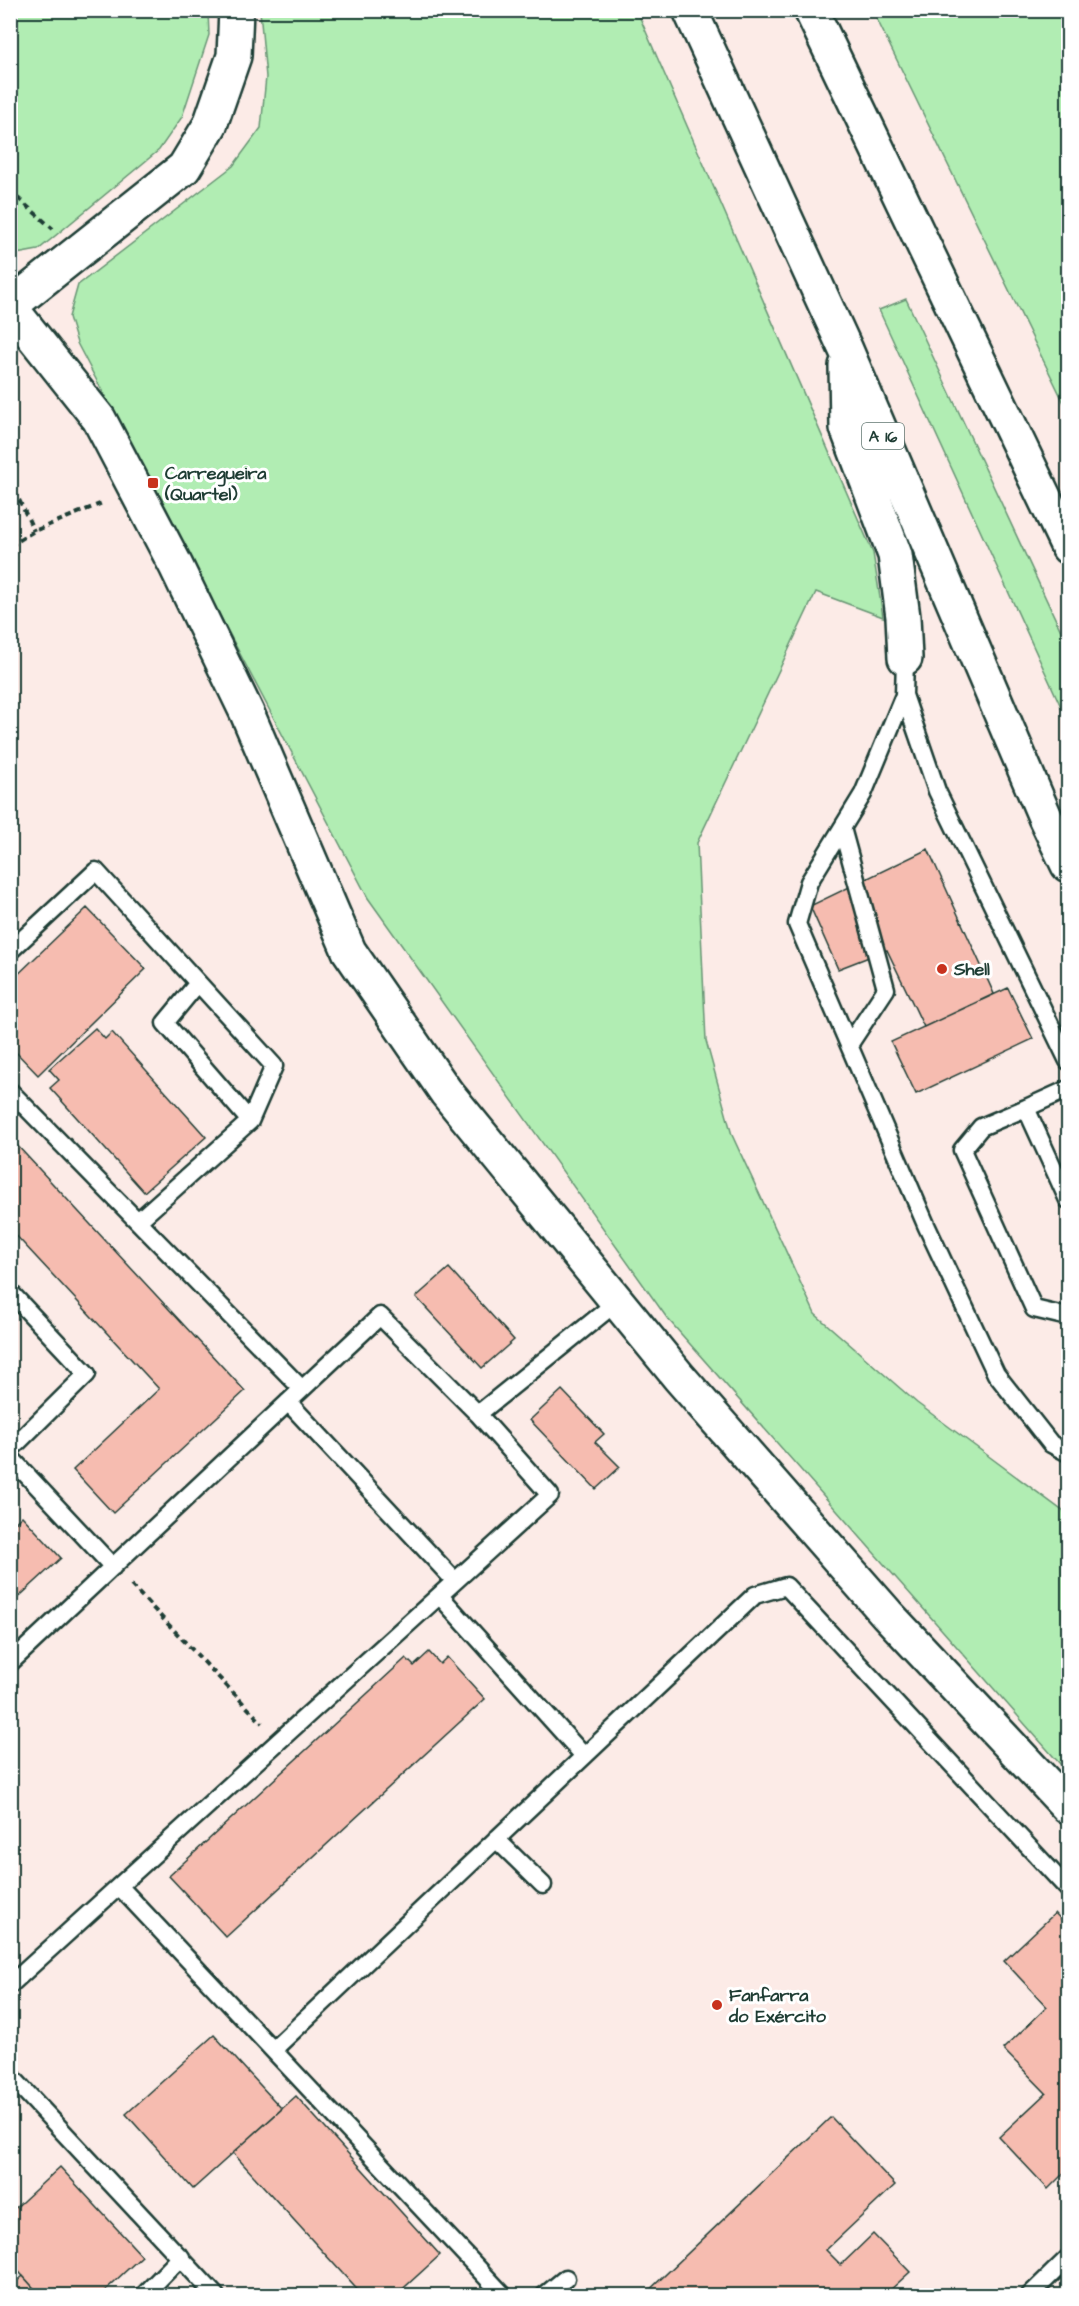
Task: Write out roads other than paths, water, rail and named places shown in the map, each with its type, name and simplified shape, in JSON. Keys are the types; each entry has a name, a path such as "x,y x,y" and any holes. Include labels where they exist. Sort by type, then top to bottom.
{"main road":[{"path":"236,10 234,56 210,125 184,168 10,307 99,419 247,713 349,951 446,1092 679,1377 887,1614 1068,1807"},
{"name":"A 16","path":"690,10 846,350 1045,817 1068,865"},
{"path":"811,10 1068,547"},
{"path":"846,350 847,428 895,555 903,617 905,658"}],"lane":[{"path":"905,658 904,695 937,791 1068,1061"},
{"path":"904,695 863,794 810,882 797,924 927,1227 996,1374 1051,1444 1068,1453"},
{"path":"842,828 886,989 849,1045"},
{"path":"10,951 96,871 274,1066 250,1120 138,1221"},
{"path":"198,983 165,1023 250,1120"},
{"path":"1068,1089 981,1127 962,1149 1034,1309 1068,1317"},
{"path":"10,1091 302,1389"},
{"path":"1026,1108 1068,1200"},
{"path":"10,1292 87,1374 10,1450"},
{"path":"478,1414 618,1301"},
{"path":"10,1663 380,1316 478,1414 550,1495 10,1985"},
{"path":"288,1402 455,1581"},
{"path":"10,1457 113,1567"},
{"path":"273,2050 755,1595 786,1587 1068,1889"},
{"path":"440,1596 584,1756"},
{"path":"496,1839 543,1885"},
{"path":"119,1886 504,2295"},
{"path":"10,2075 216,2295"},
{"path":"143,2295 181,2257"},
{"path":"1029,2295 1068,2258"},
{"path":"544,2295 566,2278"}],"place":[{"name":"Carregueira (Quartel)","path":"153,483"},
{"name":"Shell","path":"942,969"},
{"name":"Fanfarra do Exército","path":"717,2005"}]}
